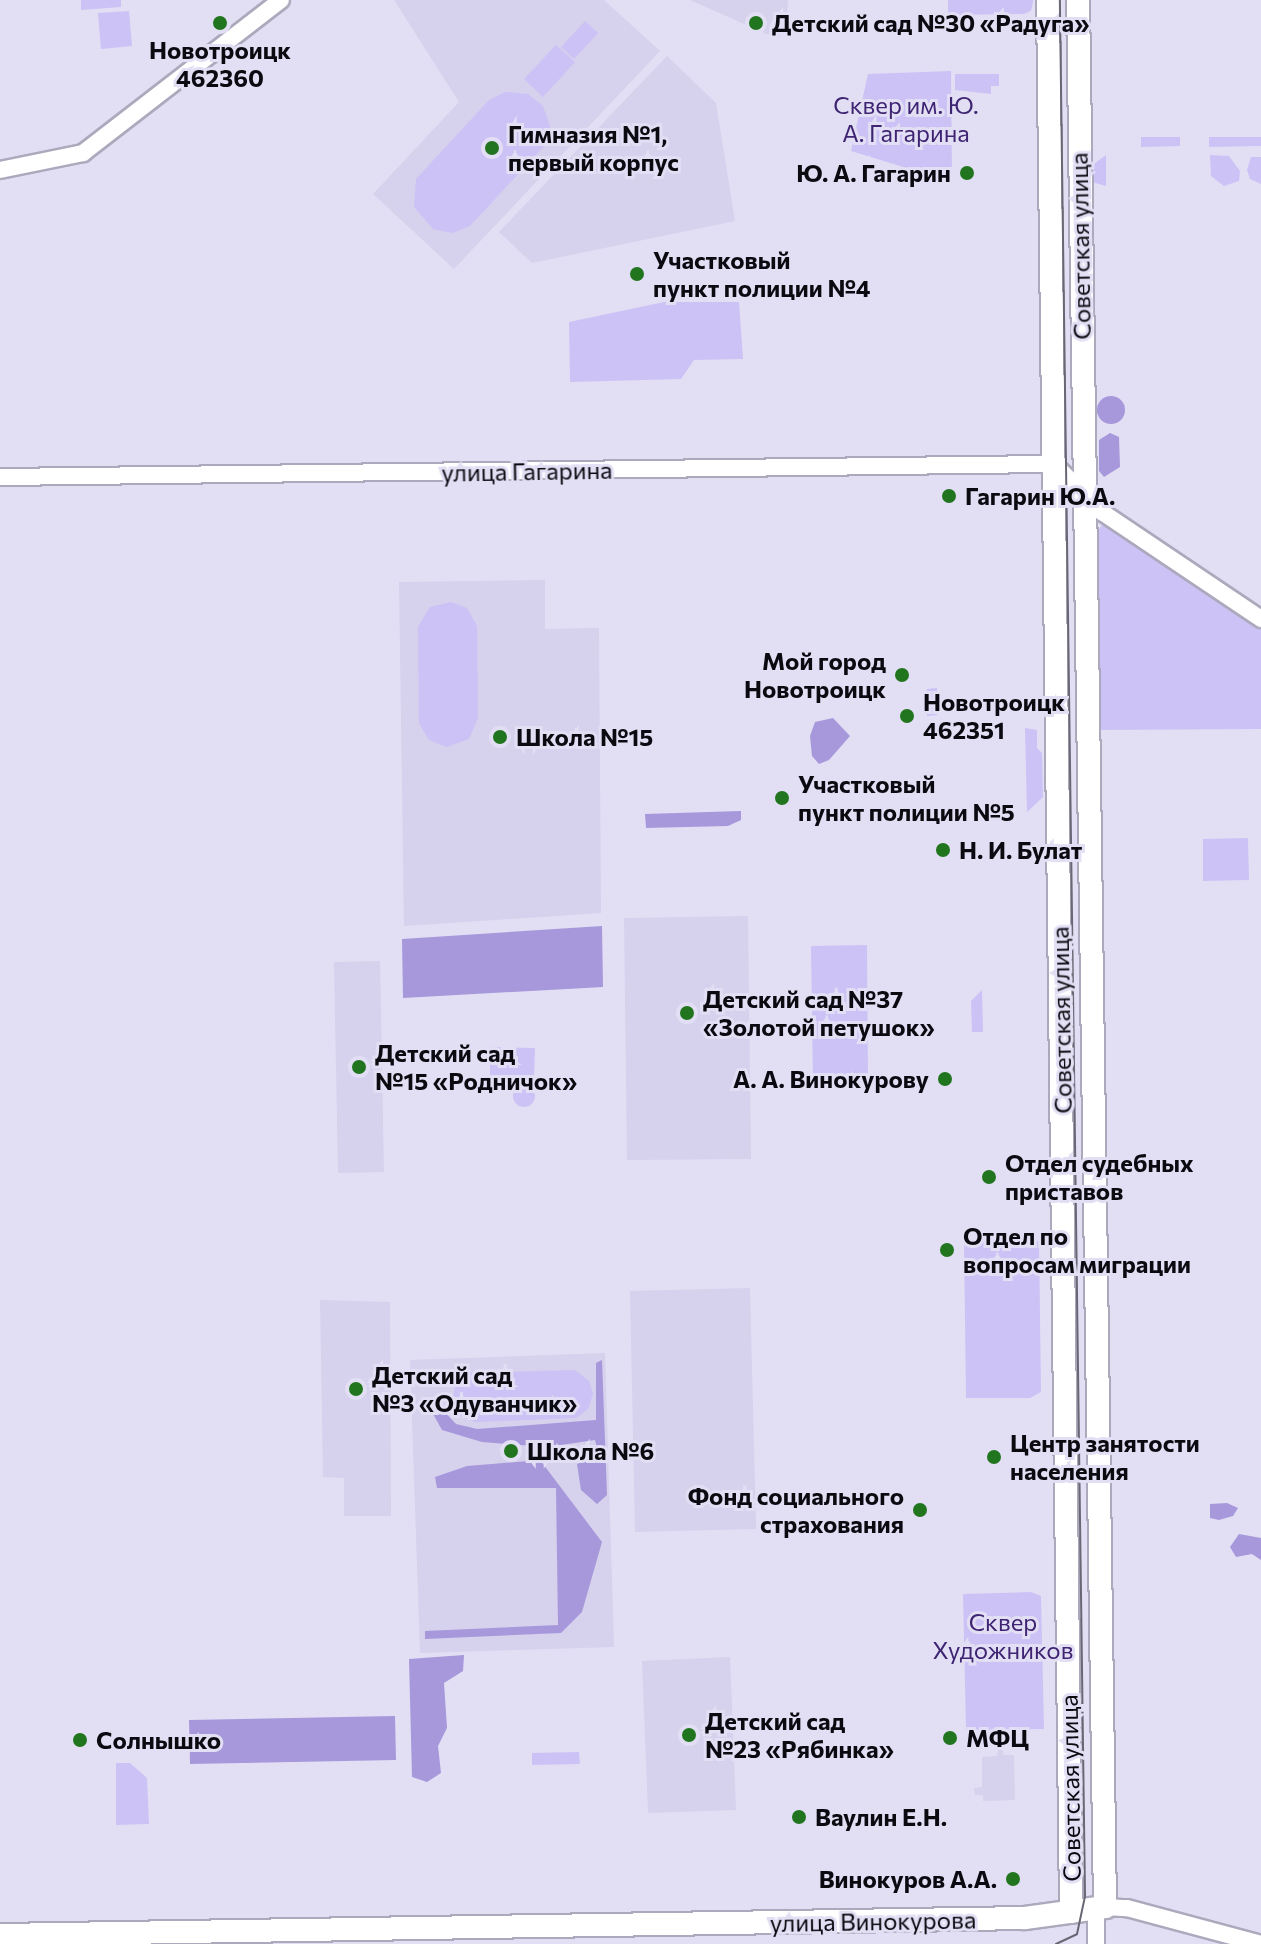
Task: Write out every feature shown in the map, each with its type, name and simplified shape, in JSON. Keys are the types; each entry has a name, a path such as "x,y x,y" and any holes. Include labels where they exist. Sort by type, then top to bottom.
{"main road":[{"name":"Советская улица","path":"1048,0 1071,1912"},
{"name":"Советская улица","path":"1078,0 1101,1908"},
{"name":"улица Винокурова","path":"0,1935 1014,1919 1101,1908"}],"street":[{"path":"0,170 83,153 281,0"},
{"path":"1054,464 1102,512 1261,619"},
{"name":"улица Гагарина","path":"0,477 1054,464"},
{"path":"1096,1944 1101,1908"},
{"name":"улица Винокурова","path":"1101,1908 1261,1944"}],"shaded area":[{"name":"Гимназия №1, первый корпус","path":"394,0 604,0 660,51 454,269 373,194 459,102"},
{"name":"Детский сад №30 «Радуга»","path":"690,0 788,0 787,17 775,13 769,28 781,33 778,39"},
{"path":"667,56 716,103 735,221 532,263 499,232"},
{"path":"1111,396 1121,400 1125,410 1121,420 1111,424 1101,420 1097,410 1101,400"},
{"path":"1110,433 1119,437 1120,467 1104,477 1099,471 1099,440"},
{"name":"Школа №15","path":"545,580 545,629 599,628 601,913 404,926 399,582"},
{"path":"833,718 850,736 829,760 819,764 812,756 810,736 815,722"},
{"path":"741,811 741,820 728,826 646,828 645,814"},
{"name":"Детский сад №37 «Золотой петушок»","path":"748,916 751,1159 627,1160 624,918"},
{"path":"602,926 603,987 403,998 402,939"},
{"name":"Детский сад №15 «Родничок»","path":"380,961 384,1172 338,1173 334,962"},
{"path":"750,1288 756,1529 635,1532 630,1291"},
{"name":"Детский сад №3 «Одуванчик»","path":"320,1300 390,1302 391,1516 344,1516 344,1478 323,1477"},
{"name":"Школа №6","path":"605,1353 614,1647 420,1653 410,1360"},
{"path":"602,1360 607,1495 597,1504 581,1490 577,1464 599,1455 595,1440 547,1447 482,1442 442,1430 432,1412 438,1405 456,1424 477,1429 596,1420 596,1363"},
{"path":"540,1460 602,1542 582,1612 561,1633 425,1639 425,1631 558,1625 556,1488 437,1488 435,1477 467,1466"},
{"path":"1227,1503 1238,1508 1233,1516 1219,1520 1210,1518 1210,1504"},
{"path":"1239,1534 1261,1538 1261,1560 1252,1554 1236,1557 1230,1547"},
{"path":"464,1655 463,1671 444,1683 447,1728 438,1746 441,1773 427,1782 412,1777 409,1659"},
{"name":"Детский сад №23 «Рябинка»","path":"730,1657 736,1810 648,1813 642,1661"},
{"path":"395,1716 396,1760 190,1764 189,1720"},
{"path":"998,1748 1003,1748 1003,1755 1014,1755 1015,1800 983,1801 983,1795 975,1795 974,1788 982,1787 982,1757 997,1756"}],"green space":[{"path":"81,0 121,0 121,7 81,10"},
{"path":"948,0 1033,2 1031,11 1024,14 948,15"},
{"path":"129,11 132,46 101,49 98,13"},
{"path":"585,21 598,33 574,59 561,47"},
{"path":"556,45 575,62 543,97 524,79"},
{"name":"Сквер им. Ю. А. Гагарина","path":"951,71 952,182 851,151 868,74"},
{"path":"955,74 999,74 999,86 991,86 991,94 955,90"},
{"path":"505,92 528,94 543,106 550,126 546,144 470,226 452,233 433,229 414,207 416,179 489,100"},
{"path":"1141,137 1180,137 1180,146 1141,147"},
{"path":"1209,137 1261,137 1261,146 1209,147"},
{"path":"1106,155 1106,186 1092,182 1091,166"},
{"path":"1210,155 1229,156 1240,171 1239,181 1224,186 1211,176"},
{"path":"1251,157 1261,157 1261,184 1250,179 1247,170"},
{"path":"664,302 739,302 743,359 694,360 681,379 570,382 569,322"},
{"path":"1103,524 1261,628 1261,729 1098,730 1096,533"},
{"path":"451,602 467,608 477,626 478,718 469,739 447,747 429,740 419,723 418,627 430,607"},
{"path":"937,688 937,715 927,716 927,689"},
{"path":"1025,728 1037,730 1037,748 1042,753 1043,797 1027,812"},
{"path":"1248,838 1249,880 1203,881 1203,839"},
{"path":"867,945 868,1085 813,1085 811,946"},
{"path":"982,990 983,1032 972,1032 971,1001"},
{"path":"490,1047 535,1048 534,1076 490,1076"},
{"path":"524,1085 535,1096 524,1107 513,1096"},
{"path":"1039,1241 1041,1392 1030,1398 966,1398 964,1242"},
{"path":"575,1370 589,1381 593,1394 588,1409 576,1418 475,1422 460,1416 452,1404 455,1385 470,1373"},
{"name":"Сквер Художников","path":"1031,1592 1041,1596 1044,1729 966,1730 963,1594"},
{"path":"579,1752 580,1764 532,1765 532,1753"},
{"path":"116,1763 130,1763 147,1778 149,1824 116,1825"}],"tram line":[{"path":"1056,1944 1077,1934 1085,1896 1060,0"}],"place":[{"name":"Новотроицк 462360","path":"220,23"},
{"name":"Детский сад №30 «Радуга»","path":"756,23"},
{"name":"Гимназия №1, первый корпус","path":"492,148"},
{"name":"Ю. А. Гагарин","path":"967,173"},
{"name":"Участковый пункт полиции №4","path":"637,274"},
{"name":"Гагарин Ю.А.","path":"949,496"},
{"name":"Мой город Новотроицк","path":"902,675"},
{"name":"Новотроицк 462351","path":"907,716"},
{"name":"Школа №15","path":"500,737"},
{"name":"Участковый пункт полиции №5","path":"782,798"},
{"name":"Н. И. Булат","path":"943,850"},
{"name":"Детский сад №37 «Золотой петушок»","path":"687,1013"},
{"name":"Детский сад №15 «Родничок»","path":"359,1067"},
{"name":"А. А. Винокурову","path":"945,1079"},
{"name":"Отдел судебных приставов","path":"989,1177"},
{"name":"Отдел по вопросам миграции","path":"947,1250"},
{"name":"Детский сад №3 «Одуванчик»","path":"356,1389"},
{"name":"Школа №6","path":"511,1451"},
{"name":"Центр занятости населения","path":"994,1457"},
{"name":"Фонд социального страхования","path":"920,1510"},
{"name":"Детский сад №23 «Рябинка»","path":"689,1735"},
{"name":"МФЦ","path":"950,1738"},
{"name":"Солнышко","path":"80,1740"},
{"name":"Ваулин Е.Н.","path":"799,1817"},
{"name":"Винокуров А.А.","path":"1013,1879"}]}
